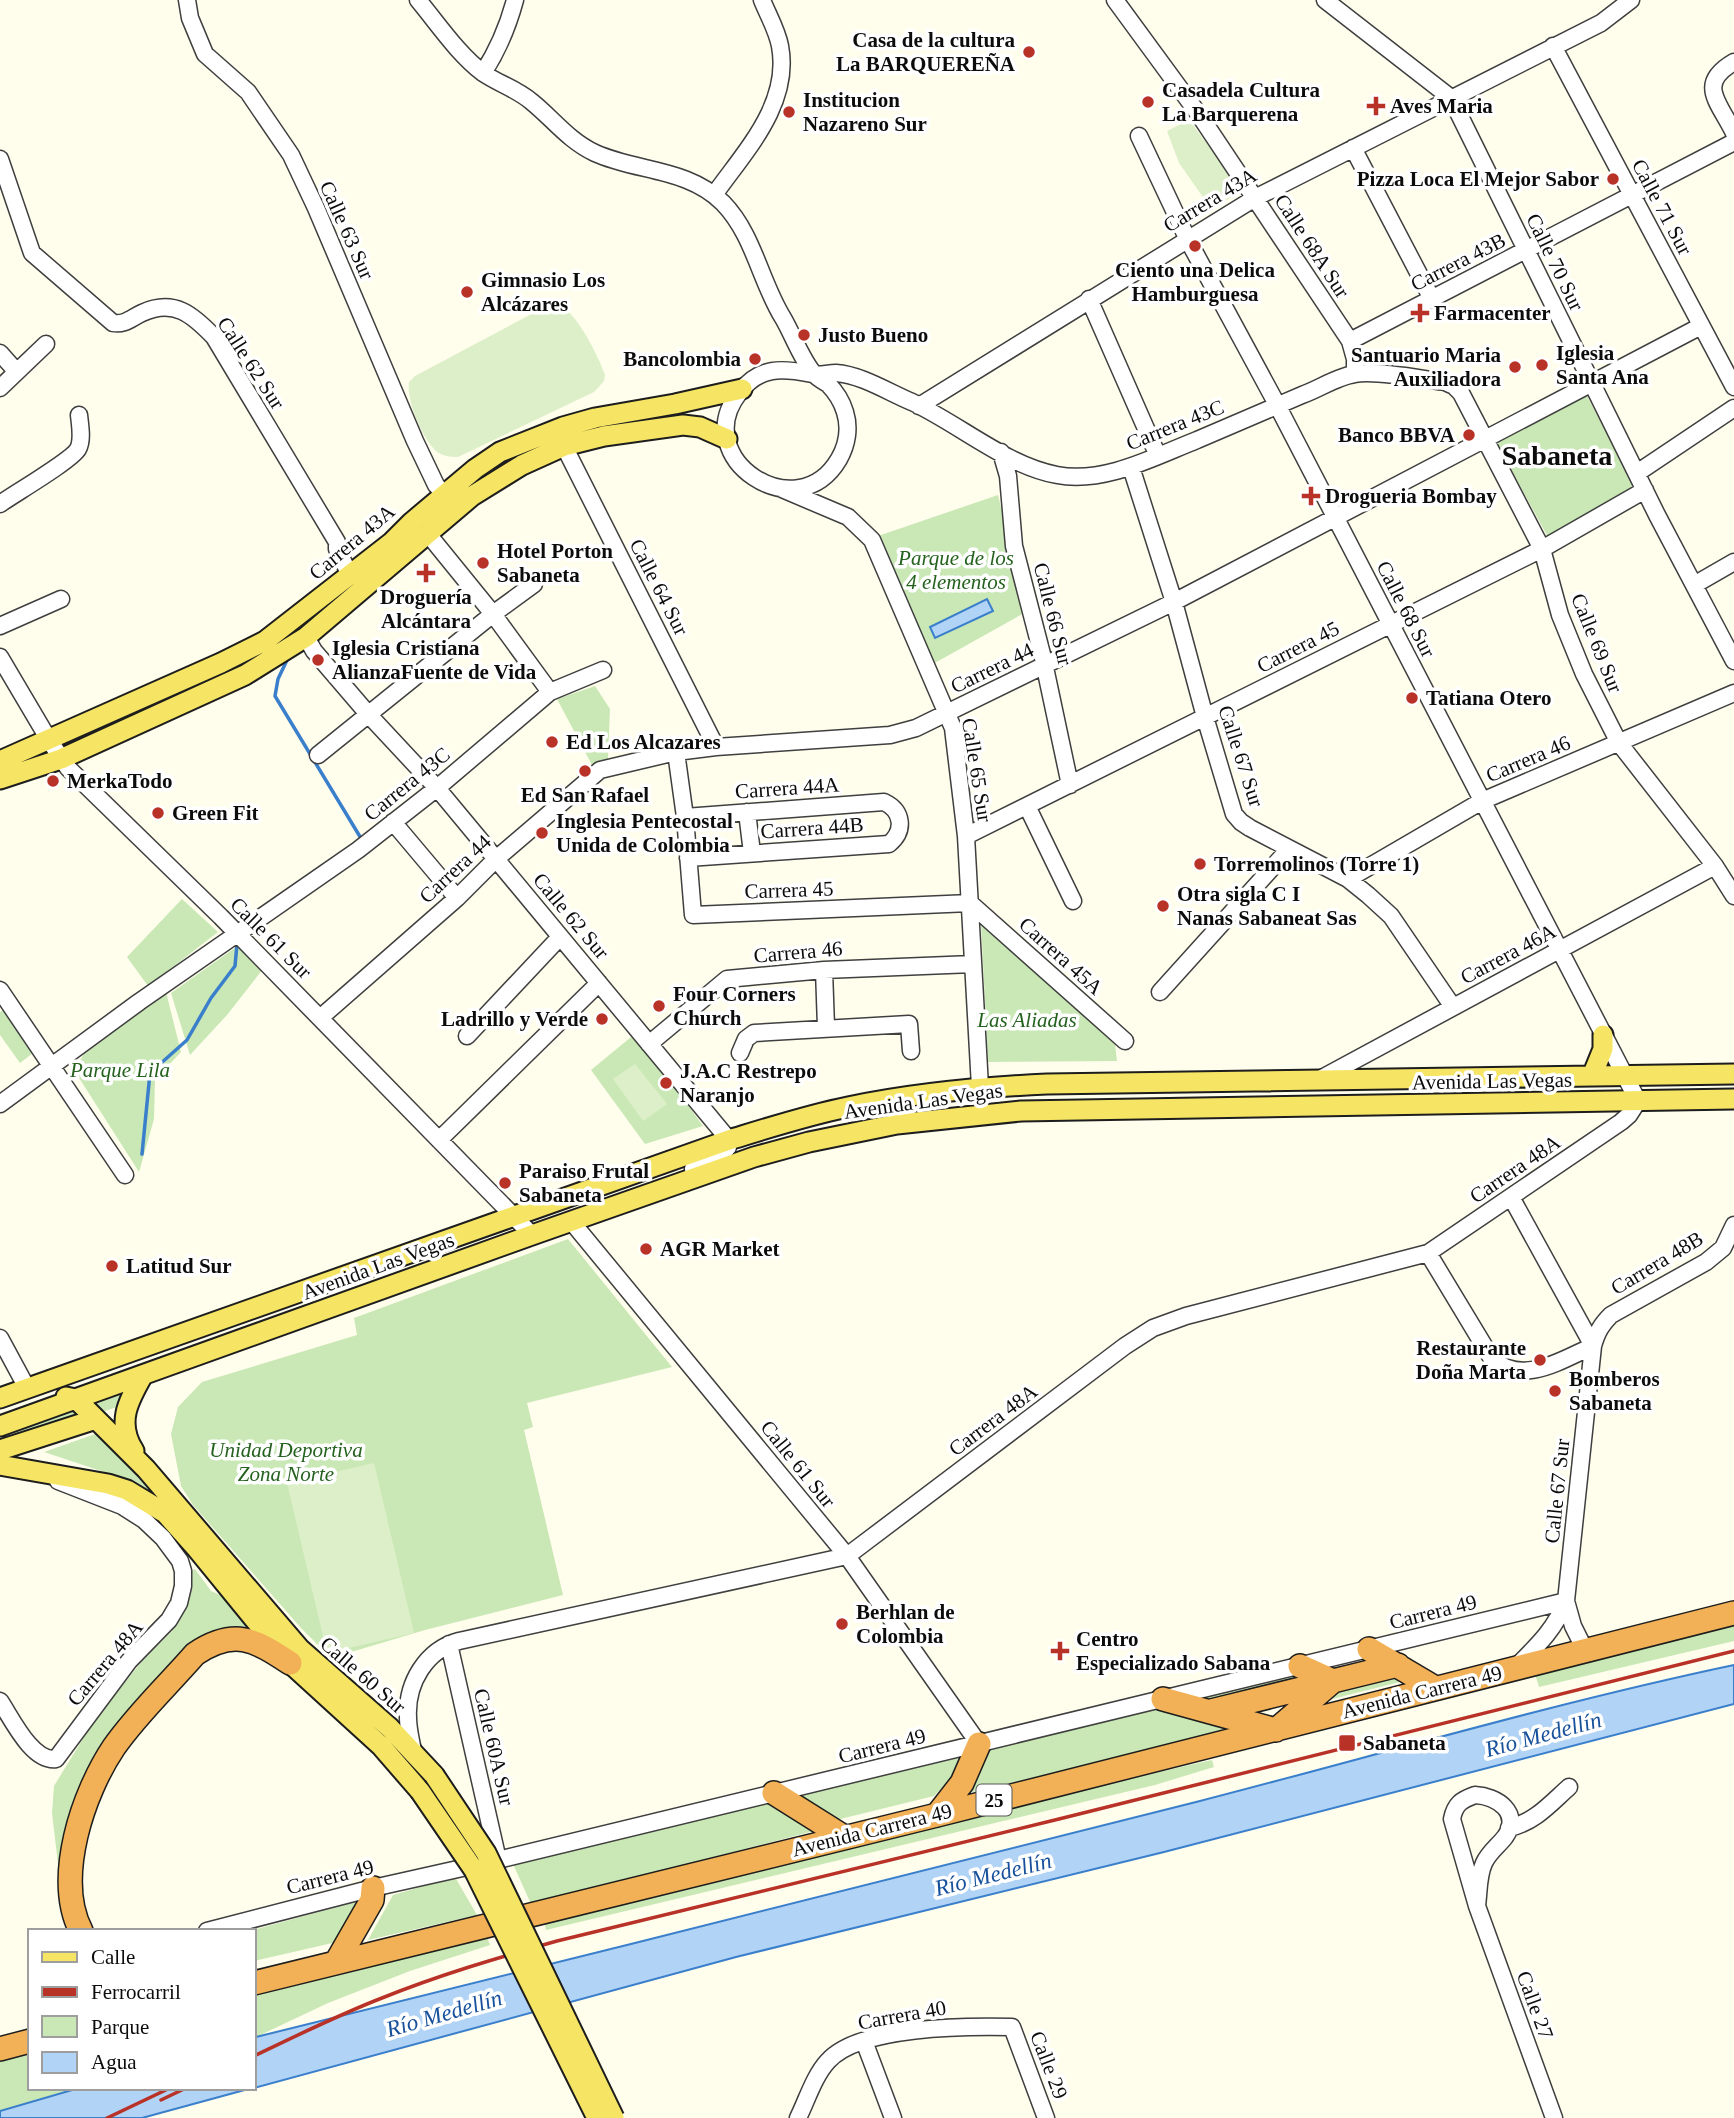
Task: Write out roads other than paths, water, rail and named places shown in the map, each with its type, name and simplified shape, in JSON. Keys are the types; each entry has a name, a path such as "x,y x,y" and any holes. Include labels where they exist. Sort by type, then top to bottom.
{"highway":[{"name":"Avenida Carrera 49","path":"256,1982 937,1815 1734,1613"},
{"path":"80,1929 71,1872 76,1837 92,1788 125,1733 195,1654 209,1645 225,1639 247,1639 290,1663"},
{"path":"1369,1649 1435,1688"},
{"path":"1209,1711 1398,1665"},
{"path":"1300,1666 1333,1681"},
{"path":"1163,1699 1276,1730 1333,1681"},
{"path":"937,1815 962,1783 979,1744"},
{"path":"774,1793 844,1838"},
{"path":"337,1962 372,1900 373,1888"},
{"path":"0,2049 28,2042"}],"main road":[{"name":"Carrera 43A","path":"0,761 247,651 287,625 356,571 475,468 500,452 563,427 742,388"},
{"name":"Carrera 43A","path":"0,779 61,759 245,675 282,654 472,496 522,466 564,446 604,436 683,425 700,427 727,439"},
{"path":"1592,1076 1603,1049 1603,1035"},
{"name":"Avenida Las Vegas","path":"0,1398 729,1140 847,1107 980,1087 1113,1082 1734,1074"},
{"name":"Avenida Las Vegas","path":"5,1424 732,1164 863,1130 952,1116 1068,1110 1734,1099"},
{"path":"104,1389 100,1376 135,1360 174,1336"},
{"path":"143,1375 127,1408 125,1425 129,1443 146,1469"},
{"path":"0,1442 5,1424 27,1388 76,1399"},
{"name":"Calle 60 Sur","path":"76,1399 146,1469 300,1649 414,1751 434,1775 486,1853 614,2118"},
{"path":"0,1450 96,1419"},
{"name":"Calle 60 Sur","path":"0,1465 108,1484 127,1490 165,1513 190,1539 290,1663 388,1753 420,1791 474,1870 597,2118"}],"street":[{"name":"Calle 63 Sur","path":"187,0 190,18 205,54 248,92 291,155 415,440 436,485 444,494"},
{"path":"418,0 483,73 519,92 569,137 593,152 669,173 714,195 736,219 755,253 778,310 815,375 837,396 844,409 847,424 847,439 842,454 823,477 810,485 780,488 765,485 752,477 740,467 732,454 727,439 729,412 742,388 768,371 792,369 815,375 835,373 856,378 919,406"},
{"path":"483,73 500,44 515,0"},
{"path":"714,195 774,107 782,80 780,46 762,0"},
{"name":"Calle 70 Sur","path":"1325,0 1451,98 1645,490 1734,661"},
{"name":"Carrera 43A","path":"919,406 1255,198 1601,23 1631,0"},
{"name":"Calle 68A Sur","path":"1119,5 1200,116 1350,341 1355,359 1354,373"},
{"name":"Calle 71 Sur","path":"1553,46 1734,387"},
{"path":"1734,62 1720,70 1711,87 1734,133"},
{"name":"Calle 68 Sur","path":"1139,136 1188,240 1638,1101"},
{"name":"Carrera 43B","path":"1350,341 1734,142"},
{"path":"1353,148 1432,299"},
{"name":"Calle 62 Sur","path":"0,159 32,253 102,315 113,323 122,324 153,308 174,308 187,312 214,337 337,542 344,546 356,571"},
{"path":"1089,299 1158,456"},
{"name":"Carrera 44","path":"320,1018 457,898 496,859 600,770 676,752 890,735 916,728 1174,602 1702,326"},
{"path":"0,388 46,344"},
{"path":"0,353 16,372"},
{"name":"Carrera 43C","path":"919,406 1025,466 1063,477 1079,477 1131,467 1354,373 1438,381 1454,386"},
{"name":"Calle 69 Sur","path":"1454,386 1461,393 1486,439 1542,549 1560,615 1584,674 1626,740 1630,758 1715,866 1734,896"},
{"path":"1637,473 1734,408"},
{"path":"0,504 68,459 79,448 79,415"},
{"name":"Calle 64 Sur","path":"564,446 716,747"},
{"name":"Calle 66 Sur","path":"1001,452 1008,476 1014,546 1045,665 1070,785"},
{"name":"Calle 67 Sur","path":"1131,467 1174,602 1234,814 1250,828 1348,879 1391,916 1453,1007"},
{"name":"Calle 65 Sur","path":"780,488 848,517 872,540 953,728 966,836 980,1087"},
{"name":"Carrera 45","path":"966,836 1542,549 1645,490"},
{"path":"428,534 493,614 550,691"},
{"path":"1694,584 1734,562"},
{"path":"318,755 534,584"},
{"path":"0,626 61,599"},
{"name":"Calle 62 Sur","path":"303,639 438,788 729,1140"},
{"name":"Calle 61 Sur","path":"0,657 49,740 72,773 238,934 532,1235"},
{"name":"Carrera 43C","path":"238,934 438,788 550,691 603,670"},
{"name":"Carrera 46","path":"1348,879 1482,801 1734,693"},
{"path":"676,752 688,858"},
{"name":"Carrera 44A","path":"685,817 884,802 897,810 900,820 899,834 895,839"},
{"path":"1027,806 1073,901"},
{"path":"747,812 752,853"},
{"path":"393,822 457,898"},
{"name":"Carrera 44B","path":"688,858 888,844 895,839"},
{"path":"1160,992 1289,849"},
{"name":"Carrera 45","path":"688,858 693,915 970,903"},
{"name":"Carrera 46A","path":"1320,1079 1715,866"},
{"name":"Carrera 45A","path":"970,903 1125,1041"},
{"path":"0,1104 52,1064 238,934"},
{"path":"467,1036 560,937"},
{"name":"Carrera 46","path":"649,1044 727,979 824,970 973,964"},
{"path":"824,970 826,1027"},
{"path":"439,1140 598,983"},
{"path":"0,990 125,1175"},
{"path":"740,1053 746,1039 754,1033 909,1024 911,1051"},
{"name":"Carrera 48A","path":"414,1751 408,1717 415,1682 423,1665 434,1653 449,1644 847,1556 1125,1346 1153,1328 1186,1316 1428,1253 1621,1122 1638,1101"},
{"path":"639,1197 660,1181 718,1158 728,1147 729,1140"},
{"path":"1428,1253 1492,1359 1501,1367 1534,1371 1594,1346 1511,1197"},
{"name":"Calle 61 Sur","path":"571,1221 847,1556 979,1744"},
{"name":"Carrera 48B","path":"1594,1346 1602,1324 1611,1315 1706,1262 1723,1248 1734,1225"},
{"path":"0,1338 27,1388"},
{"name":"Calle 67 Sur","path":"1515,1668 1548,1635 1566,1601 1594,1346"},
{"name":"Calle 60 Sur","path":"28,1469 122,1506 144,1520 180,1560 183,1586"},
{"name":"Carrera 48A","path":"0,1702 33,1751 50,1760 61,1755 129,1661 169,1620 183,1586"},
{"name":"Calle 67 Sur","path":"1566,1601 1573,1626 1585,1650"},
{"name":"Carrera 49","path":"215,1929 373,1888 1566,1601"},
{"name":"Calle 60A Sur","path":"449,1644 498,1860"},
{"name":"Calle 27","path":"1509,1828 1537,1817 1569,1787"},
{"name":"Calle 27","path":"1477,1906 1481,1871 1486,1859 1505,1837 1509,1828 1508,1810 1500,1801 1485,1795 1461,1800 1454,1809 1452,1819 1455,1837 1477,1906 1554,2118"},
{"name":"Carrera 40","path":"798,2118 827,2061 841,2051 864,2041 926,2029 961,2026 1012,2027"},
{"name":"Calle 29","path":"1012,2027 1046,2118"},
{"path":"864,2041 893,2118"}],"water":[{"path":"987,599 993,611 935,638 930,627"},
{"name":"Río Medellín","path":"1734,1665 1734,1704 1164,1852 736,1957 256,2087 256,2037 1200,1801"},
{"path":"72,2090 245,2090 142,2118 0,2118 0,2111"}],"waterway":[{"path":"288,658 278,679 275,696 362,840"},
{"path":"142,1154 150,1073 187,1040 211,998 235,966 237,944"}],"railway":[{"path":"256,2055 403,1990 468,1967 557,1941 1734,1651"},
{"path":"107,2118 166,2090"},
{"path":"161,2100 182,2090"}],"place":[{"name":"Casa de la cultura La BARQUEREÑA","path":"1029,52"},
{"name":"Casadela Cultura La Barquerena","path":"1148,102"},
{"name":"Aves Maria","path":"1376,106"},
{"name":"Institucion Nazareno Sur","path":"789,112"},
{"name":"Pizza Loca El Mejor Sabor","path":"1613,179"},
{"name":"Ciento una Delica Hamburguesa","path":"1195,246"},
{"name":"Gimnasio Los Alcázares","path":"467,292"},
{"name":"Farmacenter","path":"1420,313"},
{"name":"Justo Bueno","path":"804,335"},
{"name":"Bancolombia","path":"755,359"},
{"name":"Iglesia Santa Ana","path":"1542,365"},
{"name":"Santuario Maria Auxiliadora","path":"1515,367"},
{"name":"Banco BBVA","path":"1469,435"},
{"name":"Drogueria Bombay","path":"1311,496"},
{"name":"Hotel Porton Sabaneta","path":"483,563"},
{"name":"Droguería Alcántara","path":"426,573"},
{"name":"Iglesia Cristiana AlianzaFuente de Vida","path":"318,660"},
{"name":"Tatiana Otero","path":"1412,698"},
{"name":"Ed Los Alcazares","path":"552,742"},
{"name":"Ed San Rafael","path":"585,771"},
{"name":"MerkaTodo","path":"53,781"},
{"name":"Green Fit","path":"158,813"},
{"name":"Inglesia Pentecostal Unida de Colombia","path":"542,833"},
{"name":"Torremolinos (Torre 1)","path":"1200,864"},
{"name":"Otra sigla C I Nanas Sabaneat Sas","path":"1163,906"},
{"name":"Four Corners Church","path":"659,1006"},
{"name":"Ladrillo y Verde","path":"602,1019"},
{"name":"J.A.C Restrepo Naranjo","path":"666,1083"},
{"name":"Paraiso Frutal Sabaneta","path":"505,1183"},
{"name":"AGR Market","path":"646,1249"},
{"name":"Latitud Sur","path":"112,1266"},
{"name":"Restaurante Doña Marta","path":"1540,1360"},
{"name":"Bomberos Sabaneta","path":"1555,1391"},
{"name":"Berhlan de Colombia","path":"842,1624"},
{"name":"Centro Especializado Sabana","path":"1060,1651"},
{"name":"Sabaneta","path":"1347,1743"}],"district":[{"name":"Sabaneta","path":"1557,455"}],"park label":[{"name":"Parque de los 4 elementos","path":"956,570"},
{"name":"Las Aliadas","path":"1027,1020"},
{"name":"Parque Lila","path":"120,1070"},
{"name":"Unidad Deportiva Zona Norte","path":"286,1462"}]}
